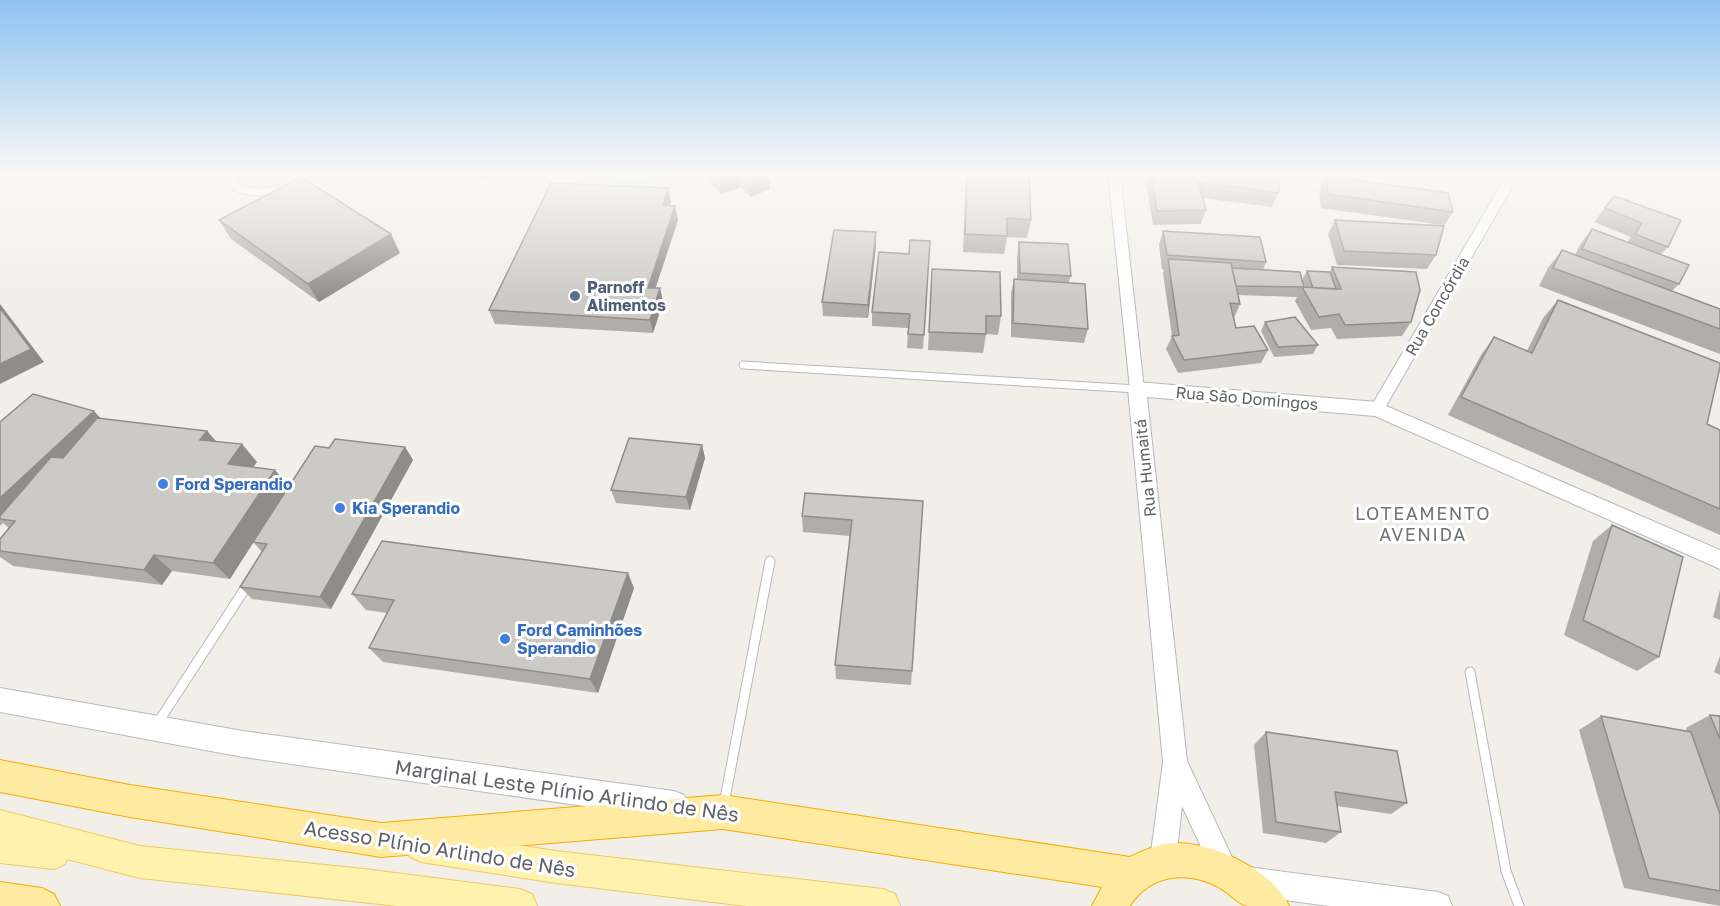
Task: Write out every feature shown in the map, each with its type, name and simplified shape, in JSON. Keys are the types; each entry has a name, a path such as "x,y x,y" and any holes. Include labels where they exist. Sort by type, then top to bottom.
{"highway":[{"name":"Acesso Plínio Arlindo de Nês","path":"0,776 130,801 381,840"},
{"path":"381,840 723,812"},
{"name":"Marginal Leste Plínio Arlindo de Nês","path":"723,812 1149,867 1187,860 1234,875"},
{"path":"1110,906 1121,887 1149,867"},
{"path":"1234,875 1271,906"},
{"path":"0,900 42,906"}],"main road":[{"name":"Marginal Leste Plínio Arlindo de Nês","path":"7,701 243,744 723,812"},
{"path":"0,826 140,862"},
{"name":"Acesso Plínio Arlindo de Nês","path":"381,840 556,867 883,906"},
{"path":"0,847 364,885 520,906"},
{"path":"1234,875 1438,906"}],"street":[{"name":"Rua Humaitá","path":"1119,215 1175,762 1149,867"},
{"name":"Rua Concórdia","path":"1377,409 1489,215"},
{"name":"Rua São Domingos","path":"1137,389 1377,409 1720,560"},
{"name":"Rua Humaitá","path":"1175,762 1234,875"}],"lane":[{"name":"Rua São Domingos","path":"743,365 1137,389"},
{"path":"723,812 770,561"},
{"path":"155,728 248,584"},
{"path":"1470,672 1506,871 1519,906"}],"building":[{"path":"228,215 361,215 391,234 308,284 219,220"},
{"path":"535,215 672,215 648,288 660,288 650,320 489,310"},
{"path":"966,215 1031,215 1031,220 1007,218 1007,236 965,234"},
{"path":"1623,215 1668,215 1681,220 1668,247 1635,234 1642,223"},
{"path":"1335,220 1444,226 1436,255 1344,251"},
{"path":"1592,229 1689,265 1679,284 1582,249"},
{"path":"834,230 876,232 868,305 822,302"},
{"path":"1163,231 1260,237 1266,262 1167,255"},
{"path":"910,240 930,241 924,335 908,334 910,314 872,312 879,252 909,254"},
{"path":"1019,242 1068,244 1071,276 1020,273"},
{"path":"1562,250 1720,309 1720,329 1553,268"},
{"path":"1168,259 1231,263 1240,304 1230,303 1236,328 1254,326 1268,350 1184,360 1172,336 1179,335"},
{"path":"1332,267 1416,272 1420,290 1411,322 1345,325 1339,314 1319,317 1302,287 1341,289"},
{"path":"1232,268 1300,272 1304,287 1236,286"},
{"path":"932,269 1000,272 1001,316 986,316 986,334 929,332"},
{"path":"1307,271 1330,272 1336,289 1313,288"},
{"path":"1014,279 1085,284 1088,329 1013,323"},
{"path":"1558,300 1720,363 1707,424 1720,430 1720,509 1461,397 1494,337 1532,353"},
{"path":"0,308 31,349 0,364"},
{"path":"1295,317 1318,345 1278,347 1265,322"},
{"path":"33,394 94,411 0,498 0,422"},
{"path":"97,418 207,431 200,440 242,444 228,464 275,470 213,563 154,555 144,570 0,551 0,539 15,521 0,519 0,516 51,457 63,458"},
{"path":"629,438 702,445 686,497 611,490"},
{"name":"Kia Sperandio","path":"335,439 405,447 320,597 240,587 267,544 253,542 315,446 329,448"},
{"path":"805,493 923,501 912,671 835,665 852,520 802,516"},
{"path":"1612,525 1683,557 1659,657 1583,620"},
{"name":"Ford Caminhões Sperandio","path":"382,541 628,573 590,679 369,648 394,600 352,594"},
{"path":"1710,715 1720,716 1720,739"},
{"path":"1601,716 1691,732 1720,814 1720,891 1649,878"},
{"path":"1266,732 1397,751 1407,803 1335,792 1341,832 1276,822"}],"place":[{"name":"Parnoff Alimentos","path":"575,296"},
{"name":"Ford Sperandio","path":"163,484"},
{"name":"Kia Sperandio","path":"340,508"},
{"name":"Ford Caminhões Sperandio","path":"505,639"}],"district":[{"name":"LOTEAMENTO AVENIDA","path":"1423,523"}]}
